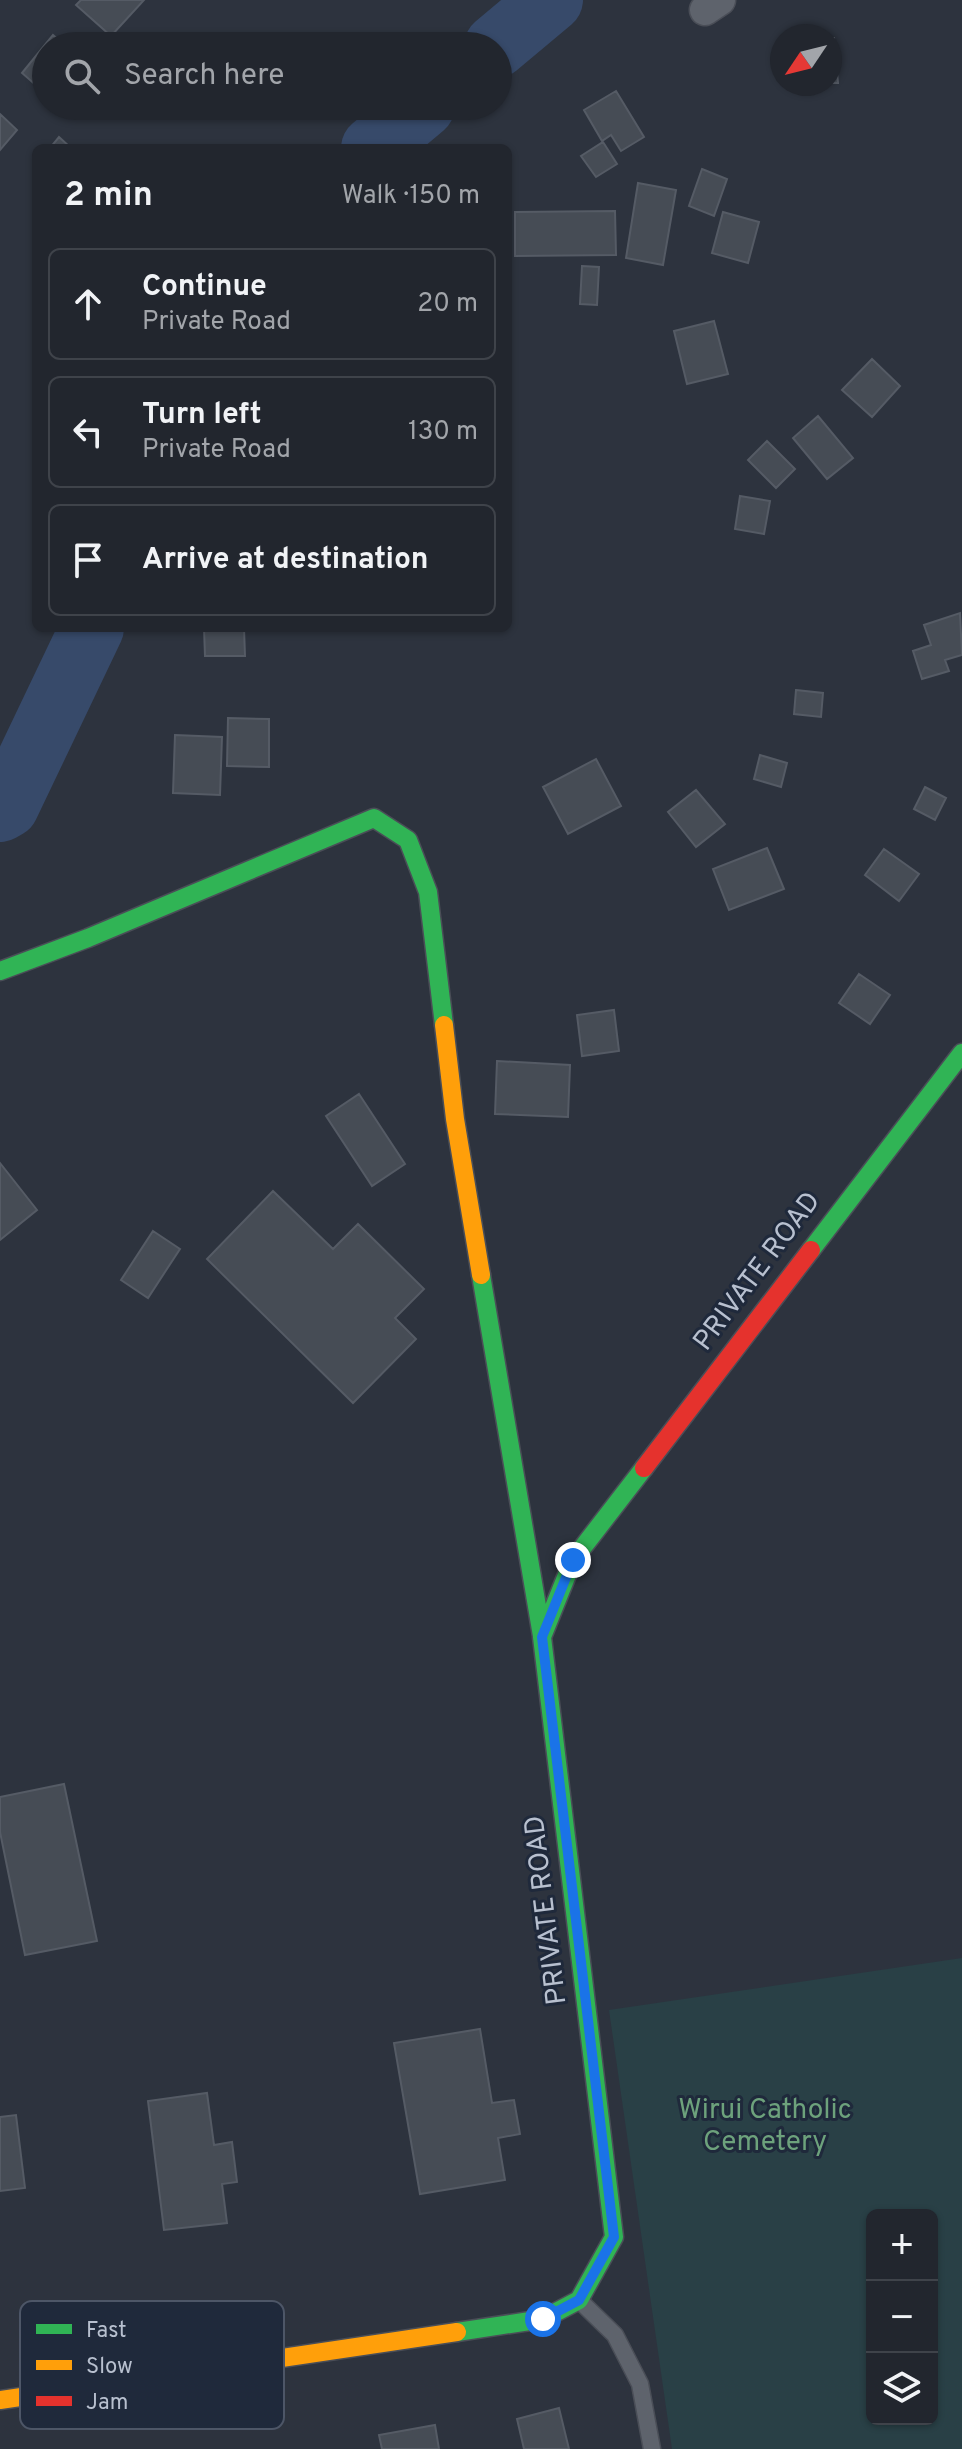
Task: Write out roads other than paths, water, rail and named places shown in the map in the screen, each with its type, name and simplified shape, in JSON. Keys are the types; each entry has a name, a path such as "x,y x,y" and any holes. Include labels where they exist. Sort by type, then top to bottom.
{"street":[{"path":"0,971 88,938 374,818 408,840 428,892 455,1119 542,1637"},
{"name":"PRIVATE ROAD","path":"579,2300 614,2237 542,1637 573,1560 962,1053"},
{"path":"284,2358 543,2319 579,2300"},
{"path":"0,2400 20,2397"}],"lane":[{"path":"579,2300 615,2335 640,2384 652,2449"}],"waterway":[{"path":"512,33 551,0"},
{"path":"378,144 406,120"},
{"path":"0,810 7,806 90,632"}],"park label":[{"name":"Wirui Catholic Cemetery","path":"765,2127"}]}
